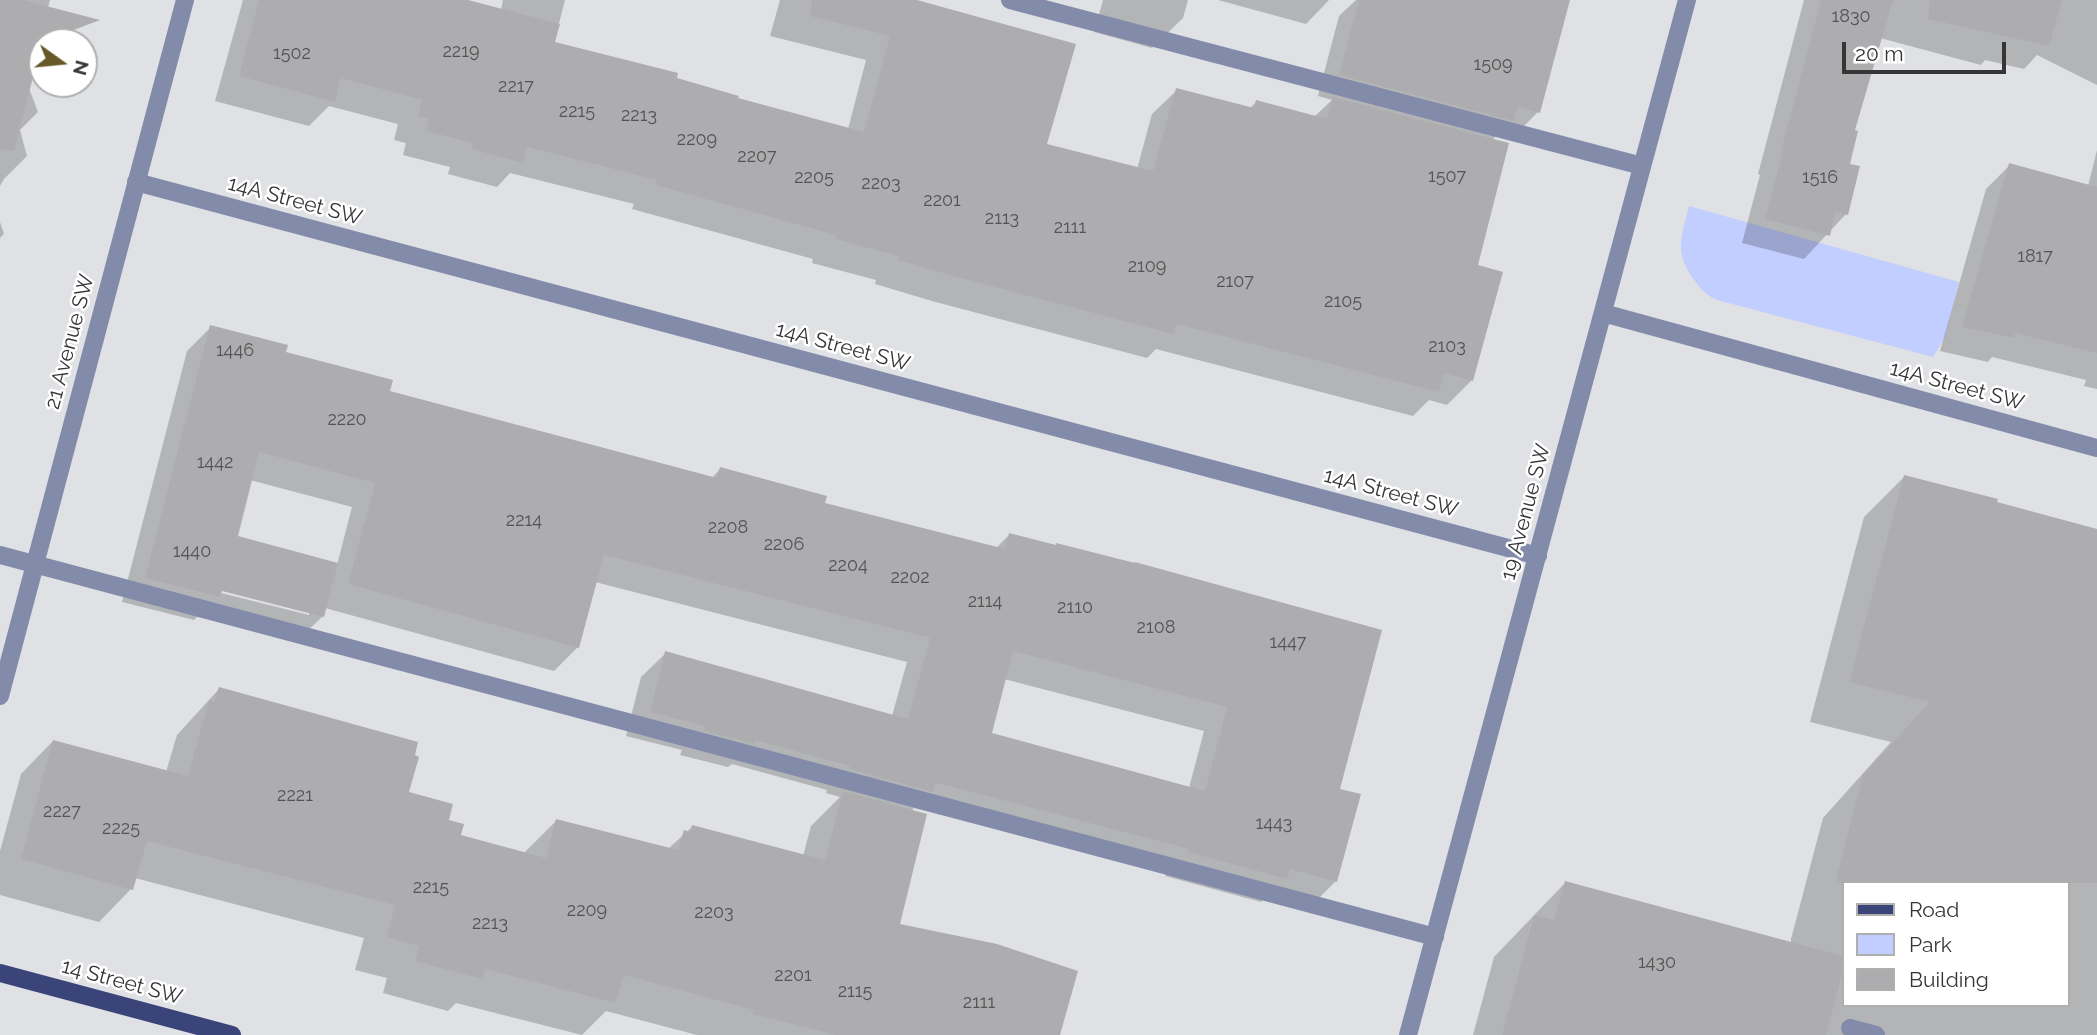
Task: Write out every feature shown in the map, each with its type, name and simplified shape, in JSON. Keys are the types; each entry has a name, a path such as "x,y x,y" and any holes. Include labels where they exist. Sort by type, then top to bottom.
{"main road":[{"name":"14 Street SW","path":"0,973 232,1035"}],"street":[{"name":"21 Avenue SW","path":"0,696 185,0"},
{"path":"1010,0 1642,166"},
{"name":"19 Avenue SW","path":"1408,1035 1687,0"},
{"name":"14A Street SW","path":"136,182 1538,556"},
{"name":"14A Street SW","path":"1603,313 2097,448"},
{"path":"0,555 1435,937"},
{"path":"1850,1028 1876,1035"}],"green space":[{"path":"1689,206 1959,282 1945,337 1933,357 1713,298 1698,285 1683,259 1681,243"}],"building":[{"path":"0,0 23,0 100,20 79,28 28,28 28,96 14,151 0,149"},
{"path":"259,0 468,0 560,24 555,42 678,73 677,78 739,96 738,98 864,132 890,36 810,16 812,0 917,0 1076,44 1047,144 1153,171 1176,88 1254,108 1256,100 1327,119 1333,97 1509,143 1478,265 1503,272 1473,381 1444,373 1439,392 1176,324 1173,334 898,260 899,256 835,239 836,235 656,185 657,180 527,147 523,163 471,149 473,143 426,131 429,119 418,116 422,100 341,78 335,102 239,76"},
{"path":"1359,0 1570,0 1540,113 1518,107 1514,121 1339,75"},
{"path":"1821,0 1893,0 1855,130 1858,131 1850,164 1860,166 1848,215 1835,212 1830,236 1765,219"},
{"path":"1930,0 2062,0 2049,46 1928,19"},
{"path":"2009,163 2097,187 2097,353 2015,333 2014,338 1962,327"},
{"path":"210,325 288,345 286,352 393,380 390,391 717,478 720,467 827,496 825,503 1005,549 1009,533 1056,543 1382,630 1340,789 1361,794 1337,882 1290,869 1287,879 1188,852 1189,849 949,786 935,783 933,792 755,740 754,744 704,731 705,726 650,712 665,651 908,719 930,638 604,555 579,648 348,584 375,483 259,452 238,536 338,563 324,617 222,591 220,597 145,578","holes":["1013,651 1227,707 1205,791 992,733"]},
{"path":"1904,475 1998,499 1997,502 2097,529 2097,883 1835,883 1863,775 1930,702 1849,682"},
{"path":"219,687 418,742 415,755 419,757 409,792 453,804 449,820 464,824 461,835 546,858 556,819 678,850 684,830 690,832 692,825 825,860 843,791 927,814 900,924 997,944 1078,971 1060,1035 836,1035 753,1014 754,1010 624,975 616,1003 485,969 482,979 415,961 419,946 387,937 395,905 147,841 133,890 21,859 53,740 188,776 209,700 214,702"},
{"path":"1565,881 1842,956 1842,975 1826,1035 1502,1035 1534,915 1554,920"}]}
